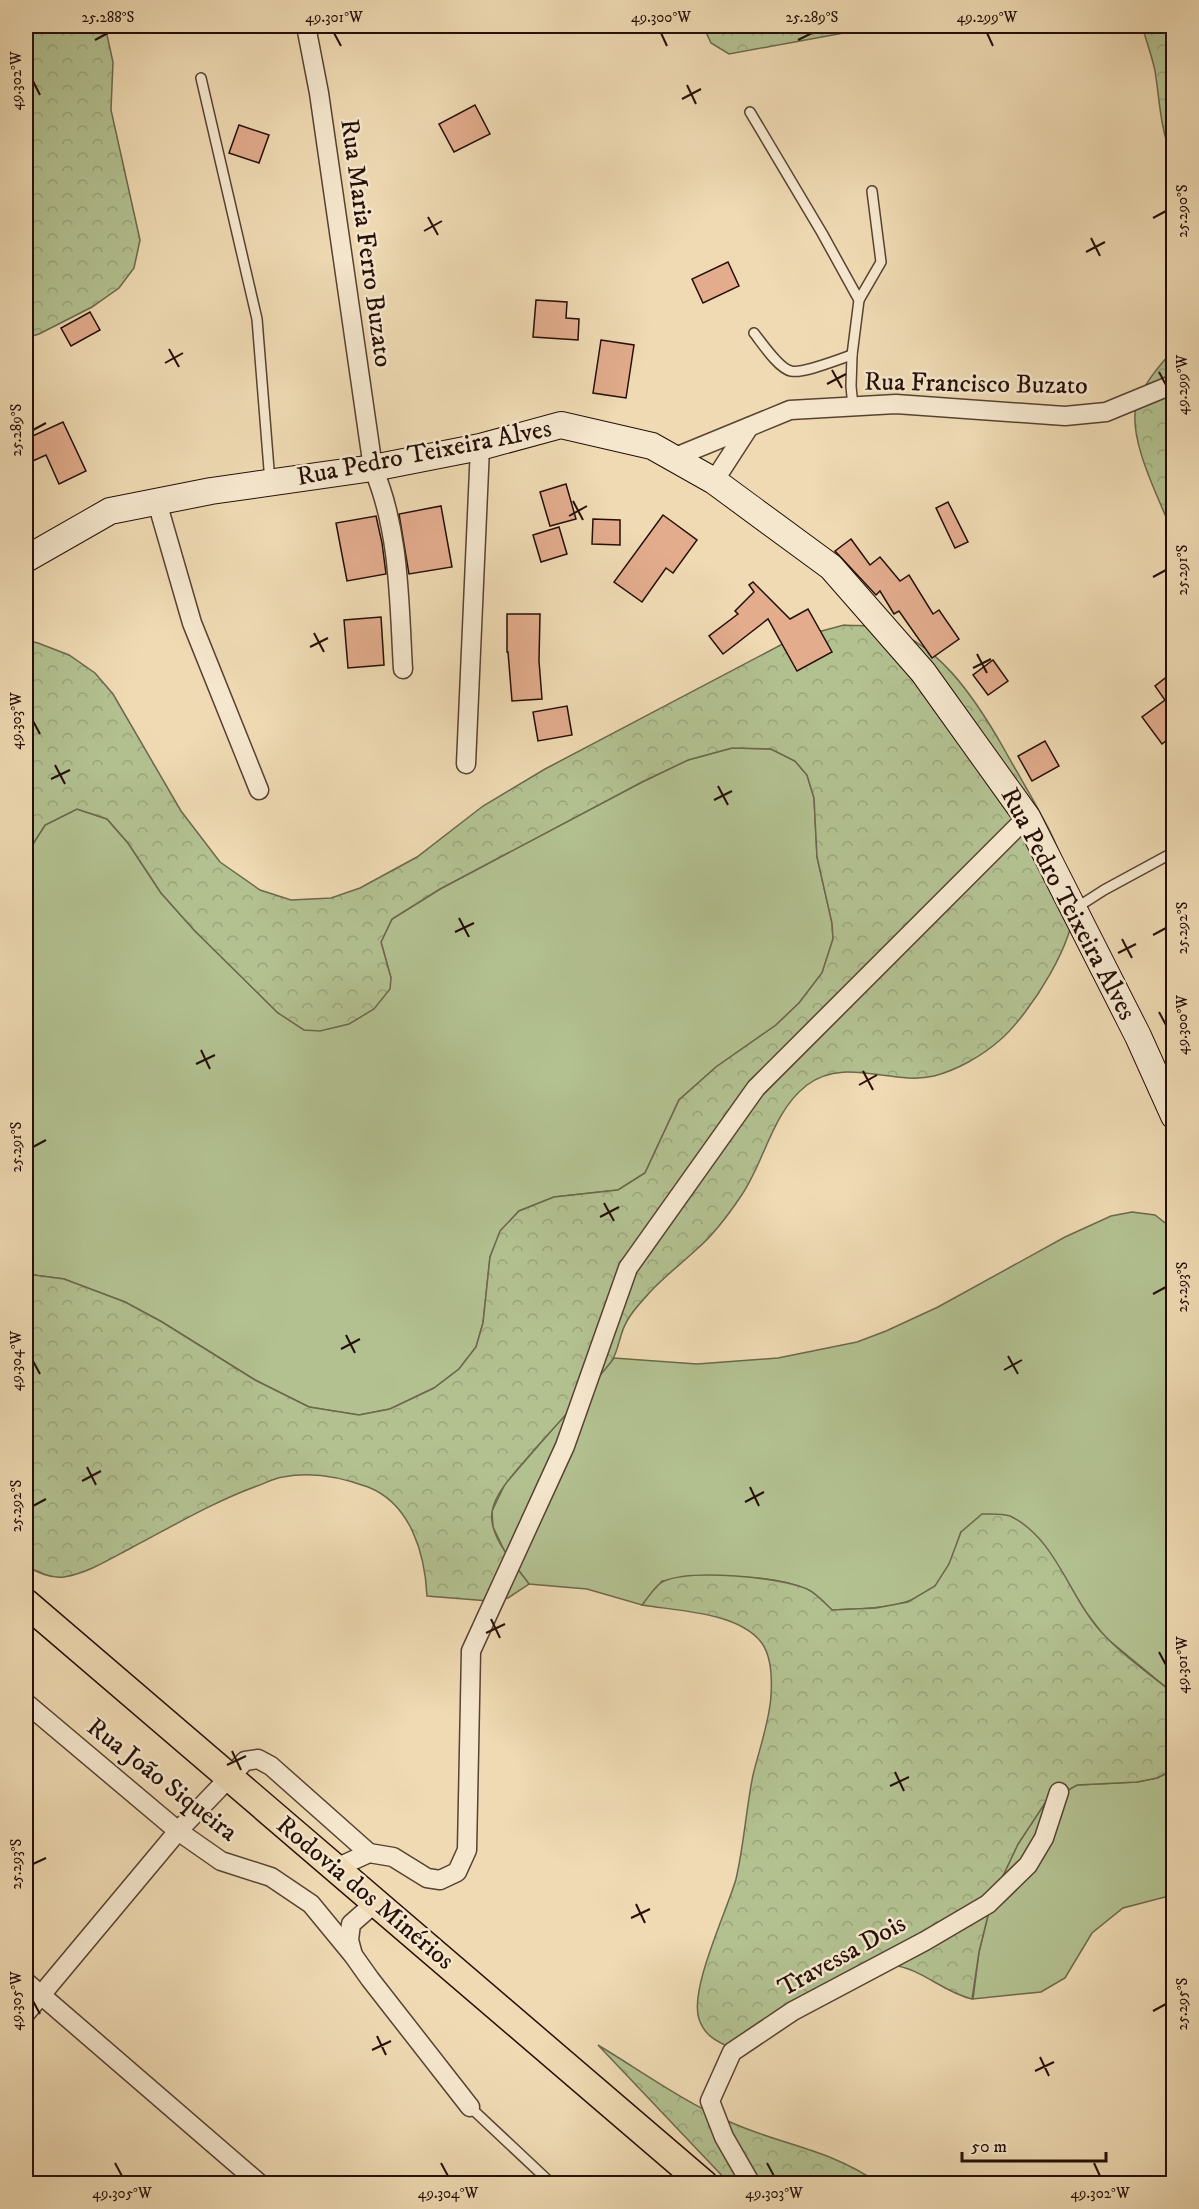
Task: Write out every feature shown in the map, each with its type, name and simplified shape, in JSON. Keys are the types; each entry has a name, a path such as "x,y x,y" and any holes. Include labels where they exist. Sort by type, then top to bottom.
{"main road":[{"name":"Rodovia dos Minérios","path":"26,1603 704,2184"}],"street":[{"name":"Rua Maria Ferro Buzato","path":"306,26 320,105 374,468 385,494 397,568 403,669"},
{"name":"Rua Francisco Buzato","path":"673,458 790,411 896,404 1065,416 1106,412 1173,384"},
{"name":"Rua Pedro Teixeira Alves","path":"26,559 110,511 212,491 374,468 480,447 561,424 652,446 714,482 831,567 923,672 1027,817 1138,1036 1173,1116"},
{"path":"714,482 749,427"},
{"path":"466,764 480,447"},
{"path":"157,502 192,622 259,790"},
{"path":"26,2013 178,1831 245,1761 258,1759 271,1766 369,1853 393,1857 427,1878 441,1880 457,1872 467,1850 471,1651 565,1446 628,1268 756,1088 1027,817"},
{"name":"Rua João Siqueira","path":"26,1703 178,1831 220,1861 271,1877 311,1904 470,2107"},
{"name":"Travessa Dois","path":"750,2184 724,2137 710,2101 732,2052 793,2011 925,1941 988,1904 1028,1865 1044,1838 1059,1792"},
{"path":"334,1869 369,1853"},
{"path":"353,1955 349,1940 351,1924 376,1902"},
{"path":"26,1982 260,2184"}],"lane":[{"path":"201,78 257,319 270,483"},
{"path":"750,112 859,300"},
{"path":"853,407 852,355 859,300 881,262 872,191"},
{"path":"754,333 780,365 791,371 808,369 852,355"},
{"path":"1074,909 1173,852"},
{"path":"470,2107 552,2184"}],"green space":[{"path":"26,26 105,26 113,62 111,110 140,240 134,268 119,288 92,307 39,334 26,338"},
{"path":"703,26 875,26 729,54 711,43"},
{"path":"1142,26 1173,26 1173,159 1163,127 1154,65"},
{"path":"1173,350 1173,533 1145,467 1139,448 1135,414 1138,400 1145,386"},
{"path":"844,625 878,627 899,633 918,643 936,657 967,691 1034,801 1062,857 1073,896 1073,913 1069,932 1050,974 1025,1013 1000,1040 977,1057 943,1073 918,1078 853,1072 837,1073 822,1077 807,1085 795,1096 777,1123 749,1182 731,1210 715,1231 637,1306 628,1319 611,1362 515,1472 498,1496 492,1512 494,1531 504,1550 529,1584 508,1598 489,1601 427,1596 419,1548 413,1532 395,1505 368,1487 347,1480 316,1475 294,1475 273,1479 241,1492 82,1572 54,1577 26,1566 26,1277 34,1275 64,1279 125,1302 162,1322 255,1380 309,1407 359,1415 390,1409 434,1388 459,1369 476,1347 483,1323 490,1257 500,1231 519,1211 554,1197 618,1190 645,1173 679,1100 716,1067 776,1025 799,1003 822,973 833,939 832,923 817,857 814,798 807,775 795,761 771,749 732,748 688,760 642,782 440,889 392,919 381,942 391,978 390,989 374,1009 349,1024 320,1031 304,1030 278,1013 194,930 161,893 128,843 107,819 77,809 45,825 26,855 26,640 69,655 95,673 113,694 181,811 220,862 260,890 291,900 331,898 360,888 417,857 483,806 545,769 792,639"},
{"path":"732,748 771,749 795,761 807,775 814,798 817,857 832,923 833,939 822,973 799,1003 776,1025 716,1067 679,1100 645,1173 618,1190 554,1197 519,1211 501,1231 490,1257 483,1323 476,1347 459,1369 434,1388 390,1409 359,1415 309,1407 255,1380 162,1322 125,1302 64,1279 34,1275 26,1277 26,855 45,825 77,809 107,819 128,843 161,893 194,930 278,1013 391,978 381,942 392,919 440,889 642,782 688,760"},
{"path":"1132,1212 1155,1215 1173,1229 1173,1693 1105,1637 1085,1611 1054,1561 961,1532 944,1575 924,1594 900,1604 832,1610 806,1589 789,1583 735,1577 662,1581 642,1605 587,1589 529,1584 505,1552 493,1527 492,1511 505,1484 614,1358 697,1364 778,1358 857,1342 938,1307 1065,1237 1111,1216"},
{"path":"982,1514 1007,1515 1026,1526 1052,1555 1083,1607 1106,1637 1173,1693 1173,1770 1157,1778 1137,1782 1077,1785 1045,1803 1018,1844 992,1899 979,1952 972,1999 961,1996 913,1971 891,1965 727,2046 722,2044 710,2036 701,2024 697,2006 699,1989 739,1866 753,1775 770,1705 769,1661 761,1642 737,1624 689,1611 642,1605 655,1588 664,1581 677,1577 715,1575 757,1578 794,1585 814,1593 832,1610 876,1608 908,1602 935,1586 949,1564 961,1532"},
{"path":"1173,1770 1173,1895 1123,1908 1092,1933 1065,1978 1041,1992 973,1999 979,1952 992,1899 1018,1844 1045,1803 1077,1785 1137,1782 1157,1778"},
{"path":"598,2045 679,2096 713,2114 749,2130 842,2162 878,2183 729,2183"}],"building":[{"path":"475,105 490,134 454,152 439,124"},
{"path":"239,125 269,135 259,163 229,153"},
{"path":"728,262 739,286 703,303 692,279"},
{"path":"536,300 567,302 566,318 579,319 578,340 533,337"},
{"path":"90,312 100,330 71,346 61,328"},
{"path":"601,340 634,345 626,398 593,393"},
{"path":"63,422 86,471 59,484 46,455 26,464 26,439"},
{"path":"566,484 576,519 550,526 540,492"},
{"path":"948,502 968,542 955,548 936,508"},
{"path":"441,506 452,567 409,574 399,514"},
{"path":"663,515 697,540 673,573 666,568 642,602 614,582"},
{"path":"376,516 386,574 347,581 336,523"},
{"path":"593,519 620,520 620,545 592,544"},
{"path":"559,527 567,554 541,562 533,535"},
{"path":"851,539 870,565 880,557 900,581 909,575 933,614 939,610 959,639 932,658 899,611 894,614 880,591 876,595 835,551"},
{"path":"753,582 790,619 808,609 832,652 797,671 768,619 723,654 709,636 738,614 735,611 754,592 749,585"},
{"path":"507,614 540,614 539,661 542,699 512,701 507,652"},
{"path":"381,617 384,665 348,668 344,620"},
{"path":"993,660 1008,681 988,695 973,675"},
{"path":"1173,672 1173,735 1162,744 1142,717 1165,700 1155,686"},
{"path":"567,706 572,735 538,741 533,712"},
{"path":"1045,741 1059,766 1032,781 1018,756"}]}
